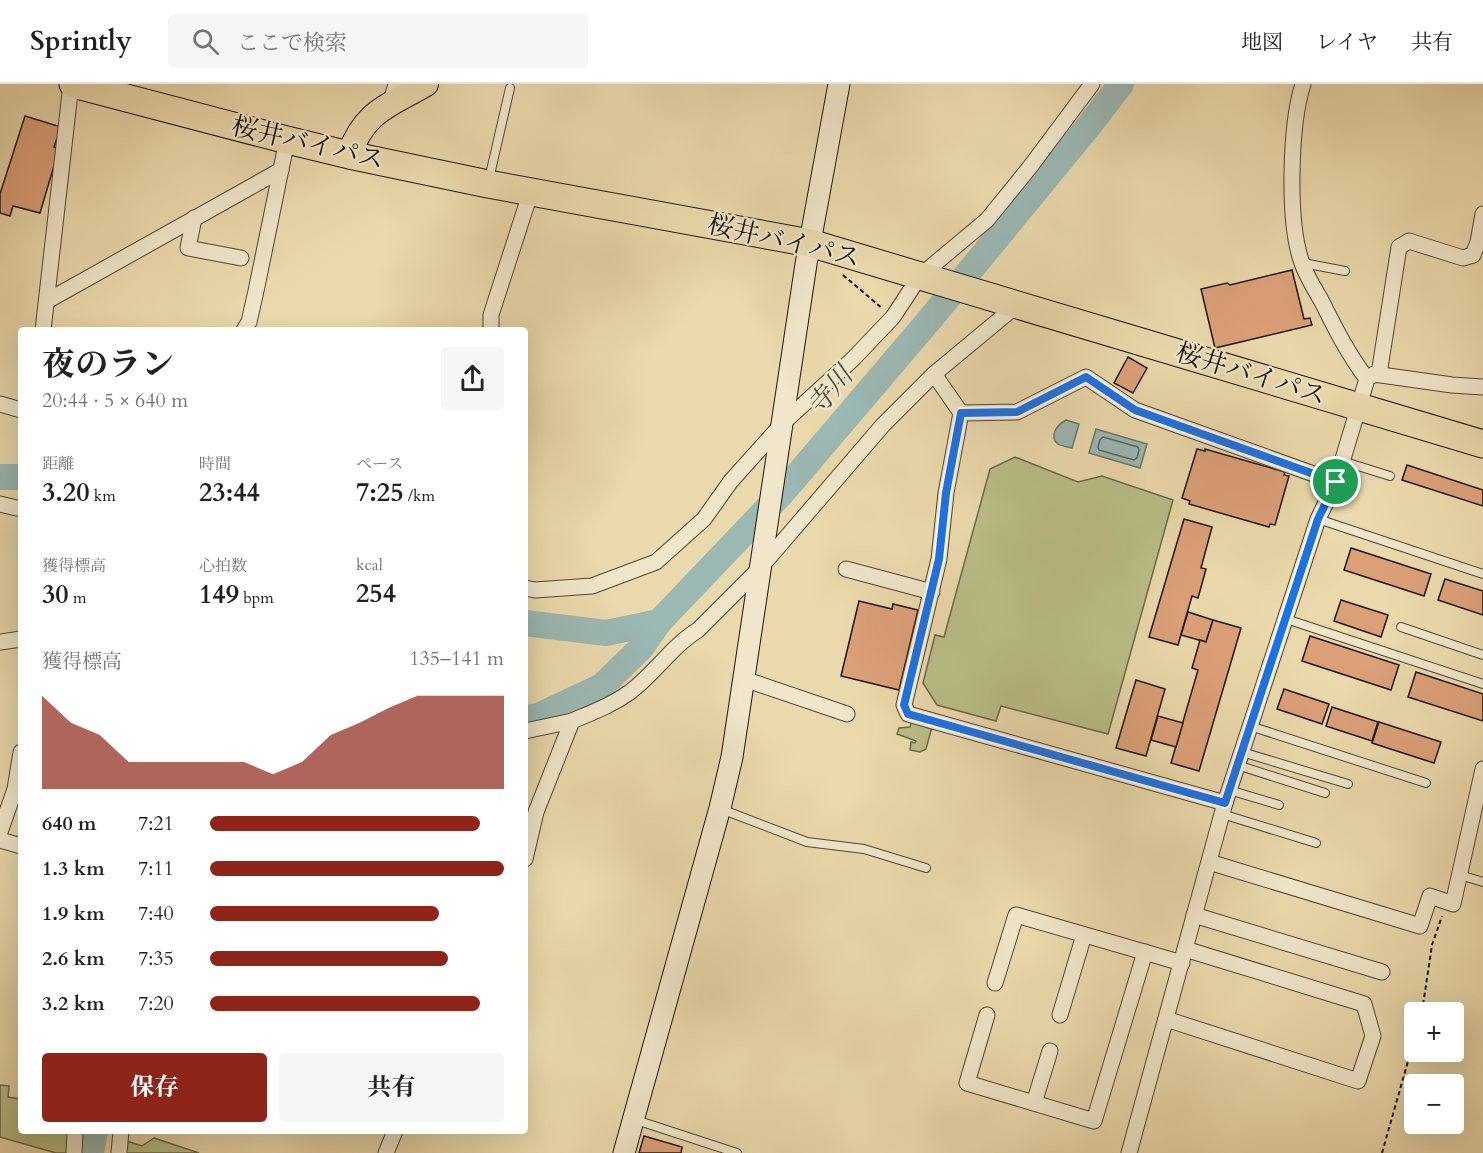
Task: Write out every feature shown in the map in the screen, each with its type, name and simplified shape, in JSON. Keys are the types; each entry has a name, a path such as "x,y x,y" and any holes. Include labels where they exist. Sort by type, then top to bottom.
{"highway":[{"name":"桜井バイパス","path":"72,84 349,155 488,184 810,243 1483,444"}],"main road":[{"path":"349,155 363,125 393,94 426,84"}],"street":[{"path":"43,327 72,84"},
{"path":"624,1153 720,808 732,756 810,243 839,84"},
{"path":"528,589 592,586 656,562 704,519 731,481 893,317 924,277 987,219 1030,167 1092,84"},
{"path":"1303,84 1297,103 1292,189 1294,226 1302,263 1350,357 1373,377 1483,387"},
{"path":"246,327 256,291 287,140"},
{"path":"47,301 280,170"},
{"path":"491,327 491,315 531,191"},
{"path":"1129,1153 1225,802 1318,519 1336,482 1359,406 1373,377 1399,247 1409,241 1462,258 1473,255 1483,214"},
{"path":"194,218 188,248 241,258"},
{"path":"528,729 572,721 610,705 631,691 687,637 698,630 761,564 883,425 934,374 1013,303"},
{"path":"934,374 961,413 946,493 939,559 904,705 908,714 1225,802"},
{"path":"961,413 1017,412 1086,377 1135,410 1336,482"},
{"path":"0,404 18,409"},
{"path":"0,504 18,508"},
{"path":"846,569 932,592"},
{"path":"0,642 18,639"},
{"path":"744,679 847,714"},
{"path":"528,846 536,812 572,721"},
{"path":"0,832 15,789 18,770"},
{"path":"1209,862 1420,927 1430,896 1453,904 1482,774"},
{"path":"0,840 18,845"},
{"path":"995,983 1016,915 1144,952 1184,956 1364,1004 1372,1036 1358,1081 1166,1019"},
{"path":"1194,915 1382,972"},
{"path":"1060,1015 1084,935"},
{"path":"987,1015 968,1083 1094,1121 1144,952"},
{"path":"1034,1103 1050,1051"},
{"path":"74,1153 75,1134"},
{"path":"119,1153 121,1134"},
{"path":"386,1153 394,1134"}],"lane":[{"path":"488,184 510,88"},
{"path":"1302,263 1346,271"},
{"path":"1342,461 1390,476"},
{"path":"1318,519 1483,574"},
{"path":"1286,619 1483,684"},
{"path":"1401,627 1483,655"},
{"path":"1250,726 1426,783"},
{"path":"1239,759 1348,784"},
{"path":"1239,759 1325,793"},
{"path":"1225,802 1279,805"},
{"path":"1225,802 1316,843"},
{"path":"720,808 807,842 864,849 926,868"},
{"path":"1461,874 1483,882"},
{"path":"633,1119 737,1153"}],"path":[{"path":"841,273 893,317"},
{"path":"1423,1002 1432,945 1447,902"},
{"path":"1382,1153 1408,1062"}],"green space":[{"path":"1015,457 1078,482 1102,476 1173,500 1108,734 1001,706 996,721 937,705 923,683 935,635 944,637 990,469"},
{"path":"912,720 932,727 926,749 920,752 910,750 911,742 916,741 897,734 899,728 910,727"},
{"path":"0,1085 9,1086 8,1097 18,1099 18,1134 69,1134 70,1153 56,1153 0,1137"},
{"path":"154,1138 199,1153 122,1153 124,1140 142,1146"}],"water":[{"path":"1066,420 1079,424 1072,448 1058,444 1054,437 1057,427"},
{"path":"1096,429 1147,444 1140,468 1089,453"}],"building":[{"path":"25,116 61,127 54,147 59,149 40,213 13,206 10,216 0,213 0,194"},
{"path":"1292,270 1304,319 1310,318 1312,325 1215,348 1201,289 1227,283 1230,285"},
{"path":"1128,357 1147,368 1133,393 1114,383"},
{"path":"1197,449 1205,451 1205,449 1285,472 1284,475 1289,476 1275,525 1270,524 1269,527 1189,504 1190,501 1182,498"},
{"path":"1407,465 1483,490 1483,506 1402,480"},
{"path":"1184,519 1212,527 1201,568 1206,569 1198,598 1192,596 1178,645 1149,637"},
{"path":"1351,548 1431,574 1424,596 1344,570"},
{"path":"1445,579 1483,591 1483,615 1438,600"},
{"path":"1341,600 1388,615 1381,637 1334,621"},
{"path":"859,601 892,609 893,604 918,610 899,690 841,676"},
{"path":"1188,612 1213,620 1206,642 1181,635"},
{"path":"1213,620 1241,628 1199,771 1171,763 1198,670 1192,668 1200,640 1206,642"},
{"path":"1310,636 1399,665 1391,690 1302,661"},
{"path":"1416,672 1483,694 1483,721 1408,697"},
{"path":"1136,680 1165,689 1146,756 1116,748"},
{"path":"1284,689 1329,704 1322,724 1277,709"},
{"path":"1332,707 1378,722 1372,741 1326,726"},
{"path":"1158,716 1183,723 1176,747 1151,740"},
{"path":"1379,722 1441,742 1434,763 1372,743"},
{"path":"644,1136 682,1147 681,1153 639,1153"}],"waterway":[{"name":"寺川","path":"528,718 538,716 602,686 641,648 659,622 782,493 931,318 1121,84"},
{"name":"寺川","path":"0,477 18,477"},
{"name":"寺川","path":"528,623 606,633 659,622"},
{"path":"91,1153 94,1134"}],"route":[{"path":"1086,377 1135,410 1336,482 1318,519 1225,803 908,714 904,705 939,559 946,493 961,413 1017,412 1086,377"}]}
